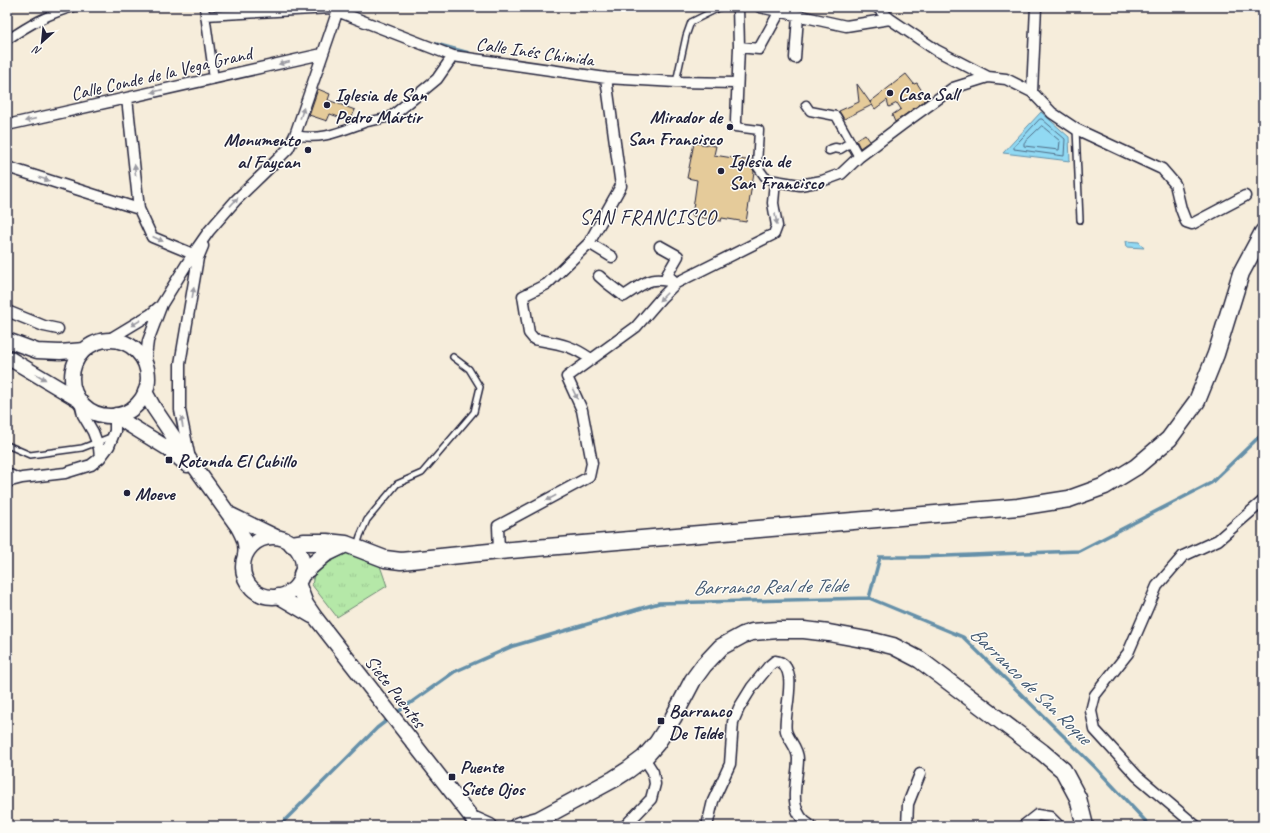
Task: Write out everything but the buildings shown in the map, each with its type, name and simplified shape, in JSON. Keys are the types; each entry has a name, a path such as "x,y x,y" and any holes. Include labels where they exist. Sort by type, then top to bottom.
{"main road":[{"path":"292,544 305,542 327,542 351,546 385,559 401,561 499,551 1018,507 1069,499 1104,486 1136,467 1169,439 1197,401 1216,354 1241,273 1258,245 1263,232"},
{"path":"7,340 37,350 60,352 84,350"},
{"path":"108,340 120,341 130,346 139,354 148,373 148,382 145,392 139,403 129,411 116,415 96,413 88,408 80,400 74,390 72,379 75,363 84,350 95,343 108,340"},
{"path":"7,357 80,400"},
{"path":"145,392 154,408 230,515 244,538 247,548 246,555"},
{"path":"116,415 167,448 202,477"},
{"path":"230,515 276,537"},
{"path":"314,617 306,604 300,579 303,566 301,558 292,544 282,538 276,537 258,541 250,547 243,564 244,573 250,585 260,593 269,596 278,596 289,591 300,579 325,554 351,546"},
{"path":"278,596 314,617"},
{"name":"Siete Puentes","path":"314,617 474,822"},
{"path":"517,826 535,823 614,779 644,758 657,743 674,718 698,673 721,647 742,635 752,632 804,630 829,633 893,646 920,660 1042,752 1063,770 1078,798 1085,826"},
{"path":"474,822 490,826"}],"street":[{"path":"7,40 30,24 58,11 74,7"},
{"path":"204,7 214,79"},
{"path":"738,7 739,47 735,127 759,130 758,166 765,177 775,181 800,185 822,181 840,174 859,157 954,88 988,77"},
{"path":"760,7 846,26 890,19"},
{"path":"877,7 890,19 936,50 988,77 1006,79 1032,92 1052,113 1076,129 1162,168 1175,184 1186,222 1192,224 1245,196"},
{"path":"1032,92 1036,7"},
{"path":"145,364 148,340 162,304 193,254 209,231 236,200 288,149 295,135 337,10 205,16"},
{"name":"Calle Inés Chimida","path":"337,10 453,56 606,78 676,82 737,83"},
{"path":"739,47 759,49 780,11"},
{"path":"795,58 798,16"},
{"name":"Calle Conde de la Vega Grand","path":"7,125 322,54"},
{"path":"295,135 307,138 327,136 369,122 391,117 437,79 453,56"},
{"path":"591,359 578,350 567,345 534,339 529,333 523,296 547,284 589,243 621,186 606,78"},
{"path":"127,98 139,209 152,237 193,254"},
{"path":"806,105 810,111 836,116 859,157"},
{"path":"829,150 835,148 840,150 850,143"},
{"path":"7,167 139,209"},
{"path":"499,551 498,526 589,477 592,463 582,410 567,377 636,327 676,283 774,234 777,226 773,202 775,181"},
{"path":"190,460 180,410 180,364 198,258 209,231"},
{"path":"589,243 612,257"},
{"path":"660,246 678,256 667,275 676,283"},
{"path":"599,276 624,296 651,280 664,279 676,283"},
{"path":"108,340 151,314 162,304"},
{"path":"7,311 44,326 58,329"},
{"path":"80,400 83,415 93,432 100,458"},
{"path":"7,482 22,478 65,473 91,466 100,458 109,446 115,431 116,415"},
{"path":"1196,826 1137,776 1095,730 1091,711 1095,695 1128,653 1157,586 1183,556 1218,540 1263,501"},
{"path":"708,826 713,801 730,764 733,722 739,708 752,687 775,661 782,664 786,668 789,678 786,731 797,750 798,757 795,787 796,808 804,822 811,826"},
{"path":"624,826 652,799 655,784 653,772 644,758"},
{"path":"908,826 908,804 920,774"},
{"path":"1023,826 1037,816 1050,817 1059,826"}],"lane":[{"path":"676,82 686,36 691,22 721,7"},
{"path":"1076,129 1080,220"},
{"path":"351,546 360,536 367,520 397,484 422,473 474,412 480,387 469,369 453,357"},
{"path":"7,445 30,456 82,448 113,436"},
{"path":"7,471 22,478"}],"green space":[{"path":"347,553 379,563 387,586 337,617 312,585 315,570"}],"water":[{"path":"1041,112 1069,137 1070,161 1003,153"},
{"path":"1126,241 1139,242 1144,248 1127,247"}],"waterway":[{"path":"436,44 469,53"},
{"name":"Barranco Real de Telde","path":"869,598 880,557 920,557 1079,551 1211,483 1263,433"},
{"name":"Barranco Real de Telde","path":"395,714 454,672 513,646 659,603 869,598 963,637 1095,767 1150,826"},
{"name":"Barranco Real de Telde","path":"279,826 377,728 390,718"}],"place":[{"name":"Casa Sall","path":"890,93"},
{"name":"Iglesia de San Pedro Mártir","path":"327,105"},
{"name":"Mirador de San Francisco","path":"730,127"},
{"name":"Monumento al Faycan","path":"308,150"},
{"name":"Iglesia de San Francisco","path":"721,171"},
{"name":"Rotonda El Cubillo","path":"169,460"},
{"name":"Moeve","path":"127,493"},
{"name":"Barranco De Telde","path":"661,721"},
{"name":"Puente Siete Ojos","path":"452,777"}],"district":[{"name":"SAN FRANCISCO","path":"648,217"}],"water label":[{"name":"Barranco de San Roque","path":"1031,685"}]}
